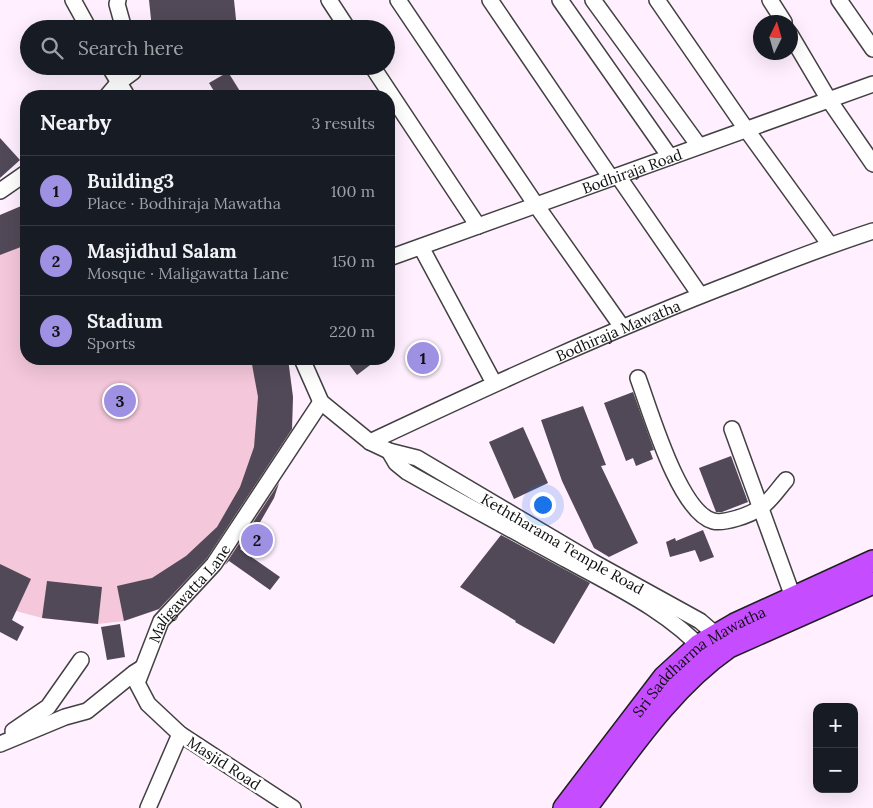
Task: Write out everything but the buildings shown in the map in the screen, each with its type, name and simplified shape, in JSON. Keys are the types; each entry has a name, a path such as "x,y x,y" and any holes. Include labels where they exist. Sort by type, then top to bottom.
{"highway":[{"name":"Sri Saddharma Mawatha","path":"564,808 664,677 793,597 873,561"},
{"name":"Sri Saddharma Mawatha","path":"723,641 873,583"},
{"name":"Sri Saddharma Mawatha","path":"586,808 658,715 684,685 705,652"}],"street":[{"path":"73,0 84,20"},
{"path":"118,0 117,4 121,20"},
{"path":"329,0 342,20"},
{"path":"398,0 536,205 622,327"},
{"path":"490,0 614,177 700,295"},
{"path":"560,0 670,157"},
{"path":"594,0 699,146"},
{"path":"657,0 746,129 830,245"},
{"path":"770,0 780,15"},
{"path":"839,0 873,49"},
{"path":"798,48 829,100 873,164"},
{"path":"114,75 123,90"},
{"path":"123,90 131,75"},
{"path":"378,75 388,90"},
{"name":"Bodhiraja Road","path":"395,256 873,84"},
{"path":"395,101 478,226"},
{"path":"0,191 20,176"},
{"name":"Bodhiraja Mawatha","path":"370,442 494,383 622,327 830,245 873,231"},
{"path":"421,247 494,383"},
{"name":"Keththarama Temple Road","path":"305,365 321,402 370,442 389,451 417,458 480,495 666,617 705,652"},
{"path":"638,378 676,481 698,512 711,521 723,523 761,508 786,480"},
{"name":"Maligawatta Lane","path":"180,734 148,704 137,683 161,621 214,564 321,402"},
{"path":"732,429 793,597"},
{"name":"Keththarama Temple Road","path":"389,451 396,463 407,472 470,507 700,621 723,641"},
{"path":"470,507 480,495"},
{"path":"0,735 14,730 48,706 81,660"},
{"path":"0,744 65,717 86,711 142,668"},
{"path":"148,808 180,734"},
{"name":"Masjid Road","path":"180,734 293,808"}],"shaded area":[{"path":"20,207 20,365 289,365 293,397 291,444 274,498 251,538 229,561 201,586 163,608 124,621 98,624 42,618 16,611 0,604 0,215"}],"place":[{"name":"Building3","path":"423,358"},
{"name":"Stadium","path":"120,401"},
{"name":"Masjidhul Salam","path":"257,540"}]}
